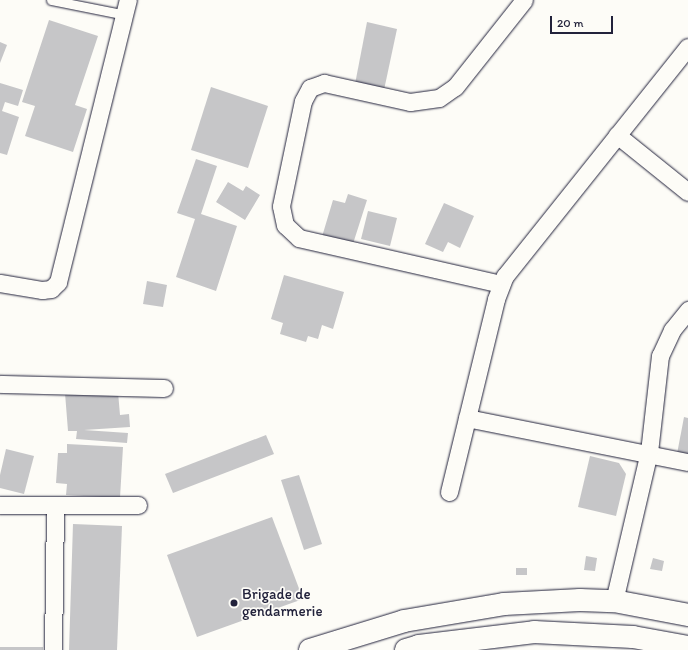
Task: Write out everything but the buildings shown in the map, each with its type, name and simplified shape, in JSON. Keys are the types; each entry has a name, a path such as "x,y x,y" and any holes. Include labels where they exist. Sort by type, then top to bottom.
{"main road":[{"path":"310,650 404,621 504,604 580,600 614,601 688,616"},
{"path":"406,650 419,646 534,632 633,638 688,647"}],"street":[{"path":"501,284 299,238 285,225 281,206 303,101 310,88 324,83 410,102 439,98 454,87 524,0"},
{"path":"0,283 42,290 51,289 58,282 127,7"},
{"path":"449,492 501,284 510,268 688,47"},
{"path":"617,135 688,192"},
{"path":"614,601 649,452 660,356 672,330 688,310"},
{"path":"0,384 164,388"},
{"path":"467,418 649,452 688,462"},
{"path":"0,505 138,505"},
{"path":"53,650 55,505"}],"lane":[{"path":"51,0 127,7"}],"place":[{"name":"Brigade de gendarmerie","path":"234,603"}]}
